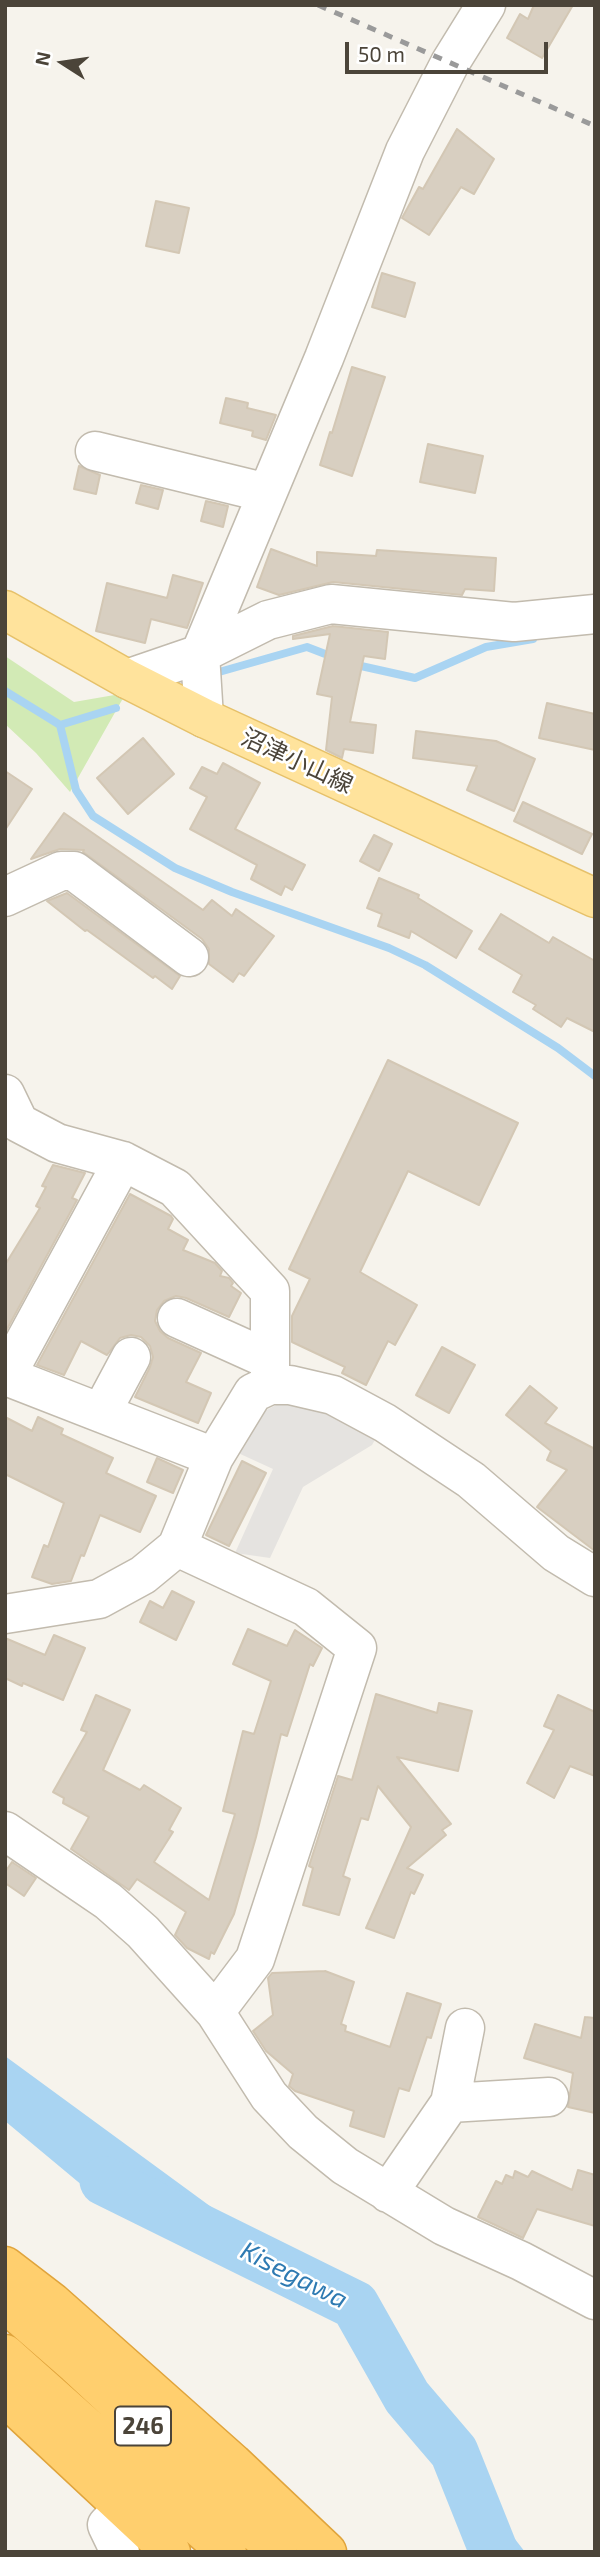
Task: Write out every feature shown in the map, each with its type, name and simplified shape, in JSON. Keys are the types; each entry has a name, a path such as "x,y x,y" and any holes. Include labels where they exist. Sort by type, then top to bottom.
{"highway":[{"path":"5,2266 93,2338 233,2463 327,2552"},
{"name":"246","path":"5,2303 278,2552"},
{"name":"246","path":"5,2354 227,2552"},
{"path":"5,2397 170,2552"}],"main road":[{"name":"沼津小山線","path":"5,610 127,679 204,718 595,898"}],"street":[{"path":"204,718 200,654 324,358 405,151 450,63 486,5"},
{"path":"95,451 267,493"},
{"path":"127,679 200,654 268,620 331,604 514,622 595,614"},
{"path":"5,897 61,871 74,871 189,957"},
{"path":"5,1094 19,1123 57,1143 123,1161 175,1188 270,1291 270,1373 253,1393 214,1457 177,1547 143,1575 99,1599 5,1614"},
{"path":"123,1161 6,1376 214,1457"},
{"path":"177,1318 290,1385 333,1395 385,1423 471,1480 556,1553 595,1577"},
{"path":"101,1413 131,1357"},
{"path":"177,1547 306,1607 357,1648 255,1959 215,2012"},
{"path":"5,1831 108,1901 143,1932 215,2012 269,2096 303,2132 345,2166 444,2226 521,2261 595,2300"},
{"path":"388,2193 450,2103 465,2028"},
{"path":"450,2103 549,2097"},
{"path":"120,2552 107,2525 123,2508"}],"green space":[{"path":"5,656 74,702 126,693 70,792 36,753 5,724"}],"shaded area":[{"path":"296,1401 380,1431 372,1445 303,1487 270,1558 235,1553 273,1469 236,1452 263,1412 276,1405"}],"water":[{"path":"5,2056 229,2220 101,2201 5,2121"},
{"path":"487,2503 525,2552 485,2552 467,2509"}],"building":[{"path":"534,5 573,5 542,58 507,38 520,14 528,19"},
{"path":"457,129 494,159 474,194 461,187 429,235 402,218 419,187 423,189"},
{"path":"156,201 189,208 179,253 146,246"},
{"path":"382,273 415,283 405,317 372,307"},
{"path":"352,367 385,377 352,476 320,465"},
{"path":"226,398 248,403 247,408 276,415 266,440 252,436 253,431 220,423"},
{"path":"428,444 483,456 475,493 420,482"},
{"path":"79,466 100,475 96,494 74,489"},
{"path":"141,485 163,490 158,509 136,503"},
{"path":"206,501 228,506 223,527 201,521"},
{"path":"271,549 317,566 317,552 376,556 377,550 496,558 494,591 465,589 462,595 333,582 279,595 257,587"},
{"path":"173,575 203,583 187,628 151,619 145,643 96,631 107,583 167,598"},
{"path":"333,626 388,632 385,659 364,656 350,722 376,725 373,753 344,749 342,758 326,750 332,697 317,694 330,634 293,639 293,636"},
{"path":"547,703 595,714 595,750 539,738"},
{"path":"416,731 496,741 535,759 514,811 467,790 477,766 413,758"},
{"path":"143,738 174,774 128,814 97,778"},
{"path":"223,763 260,783 235,829 305,865 292,890 285,886 281,895 251,879 257,865 190,829 207,797 190,788 202,767 217,774"},
{"path":"5,771 32,789 5,830"},
{"path":"523,802 592,834 582,854 514,821"},
{"path":"64,813 203,910 212,900 232,916 236,909 274,936 244,976 239,973 233,982 209,964 209,949 202,939 83,852 84,850 60,849 31,859"},
{"path":"374,835 392,844 379,871 360,861"},
{"path":"379,878 419,895 418,898 472,931 456,958 411,931 409,938 378,926 382,914 367,908"},
{"path":"67,893 180,976 172,989 85,931 47,901"},
{"path":"501,914 549,943 553,937 595,961 595,1032 567,1018 561,1027 533,1009 536,1005 513,992 522,975 479,949"},
{"path":"388,1060 518,1123 479,1205 408,1171 360,1272 417,1305 395,1345 388,1341 366,1385 342,1373 345,1367 292,1342 292,1316 310,1279 289,1269"},
{"path":"53,1165 85,1173 72,1198 77,1200 6,1331 5,1265 40,1208 36,1206 46,1187 42,1186"},
{"path":"130,1194 171,1216 173,1219 168,1229 188,1240 183,1250 215,1263 222,1271 220,1276 229,1278 233,1283 231,1286 241,1293 229,1317 176,1296 164,1301 157,1310 155,1321 160,1331 168,1338 201,1353 186,1382 211,1393 198,1423 135,1397 153,1357 150,1346 141,1337 131,1335 120,1338 107,1355 81,1341 64,1375 37,1365"},
{"path":"442,1347 475,1365 449,1413 416,1395"},
{"path":"530,1386 557,1408 545,1423 595,1449 595,1551 537,1507 567,1470 547,1460 551,1451 506,1415"},
{"path":"5,1417 32,1431 38,1417 63,1429 61,1434 113,1458 106,1473 156,1496 140,1532 100,1515 71,1581 52,1584 32,1577 44,1545 48,1547 64,1503 5,1474"},
{"path":"157,1458 183,1470 173,1493 147,1482"},
{"path":"242,1461 266,1473 229,1546 206,1535"},
{"path":"172,1591 194,1602 176,1640 140,1622 150,1601 163,1608"},
{"path":"248,1629 287,1646 295,1630 322,1648 313,1666 310,1664 287,1736 281,1734 234,1914 209,1959 187,1948 175,1935 186,1912 137,1879 129,1890 71,1849 89,1817 63,1803 64,1798 53,1792 87,1732 81,1730 96,1695 130,1710 103,1770 140,1790 144,1785 181,1808 169,1830 173,1832 154,1862 209,1900 235,1814 223,1811 243,1731 254,1734 271,1681 233,1664"},
{"path":"54,1635 85,1648 63,1700 5,1678 5,1638 45,1655"},
{"path":"376,1694 437,1713 439,1703 472,1711 458,1771 397,1757 451,1824 442,1830 446,1835 407,1868 423,1875 414,1894 411,1892 394,1938 366,1928 411,1827 378,1786 368,1820 361,1818 343,1876 350,1879 339,1915 303,1905 313,1868 309,1866 338,1776 352,1780"},
{"path":"558,1695 595,1712 595,1776 570,1766 554,1798 527,1783 554,1730 544,1726"},
{"path":"12,1862 36,1878 24,1896 5,1883 5,1872"},
{"path":"325,1971 354,1982 341,2024 346,2026 345,2031 390,2047 407,1993 441,2004 431,2038 427,2037 409,2091 399,2088 384,2137 350,2126 354,2111 295,2091 289,2086 293,2074 266,2051 253,2031 273,2015 268,1978 272,1973"},
{"path":"585,2017 595,2018 595,2113 568,2107 573,2073 524,2058 535,2024 581,2038"},
{"path":"578,2170 595,2175 595,2226 537,2209 523,2238 478,2217 496,2181 502,2184 506,2175 513,2178 515,2171 528,2177 532,2171 572,2190"}],"waterway":[{"path":"352,664 415,678 486,647 533,639"},
{"path":"219,672 307,647 333,657"},
{"path":"5,691 60,725 76,790 93,816 175,868 232,892 389,948 425,965 558,1048 595,1076"},
{"path":"60,725 116,708"},
{"name":"Kisegawa","path":"104,2181 355,2305 407,2397 454,2452 494,2552"}],"railway":[{"path":"318,5 595,126"}]}
